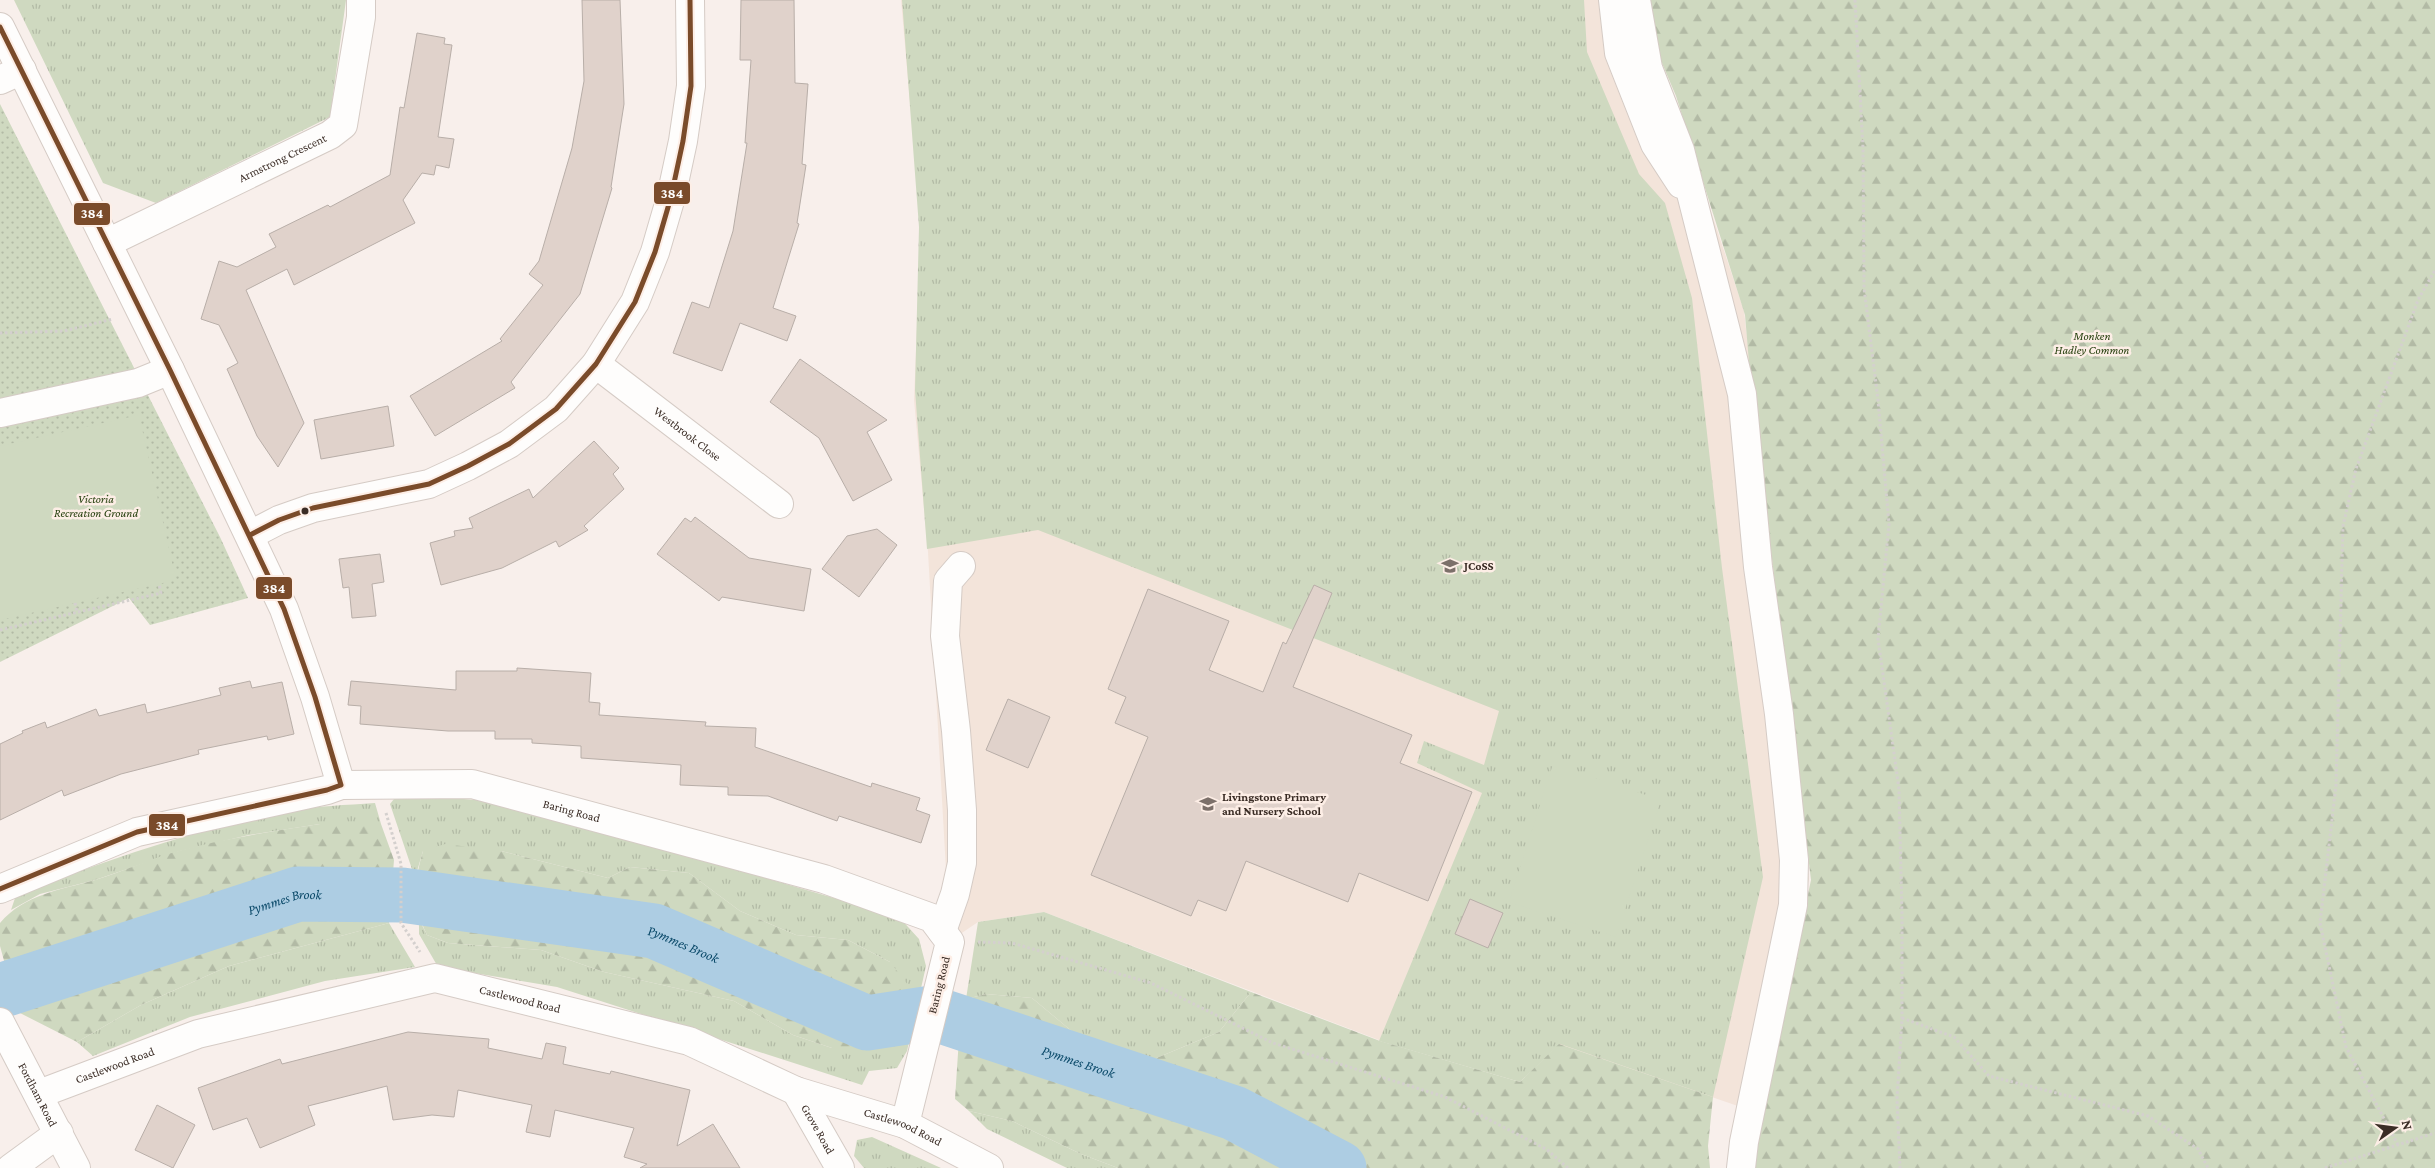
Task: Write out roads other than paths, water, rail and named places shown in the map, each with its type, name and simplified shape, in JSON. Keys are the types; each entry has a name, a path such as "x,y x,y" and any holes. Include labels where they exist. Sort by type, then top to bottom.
{"street":[{"name":"Armstrong Crescent","path":"107,243 330,135 343,125 361,17 361,0"},
{"path":"250,535 279,520 313,508 429,484 468,466 509,444 556,409 596,364 636,302 655,252 671,197 683,141 691,86 690,0"},
{"path":"1613,0 1620,53 1655,144 1696,206"},
{"path":"1636,0 1648,68 1680,150 1696,206 1742,394 1758,567 1779,714 1794,860 1793,905 1757,1076 1741,1168"},
{"path":"0,27 11,75 107,243 284,608 315,697 341,785"},
{"name":"Westbrook Close","path":"596,364 779,504"},
{"path":"0,413 138,383 170,370"},
{"path":"946,936 962,863 962,810 945,636 948,581 961,566"},
{"name":"Baring Road","path":"0,889 137,832 327,790 341,785 472,784 824,879 932,918 946,936 942,975 905,1124"},
{"name":"Castlewood Road","path":"39,1094 198,1034 435,978 689,1041 796,1091 905,1124 990,1168"},
{"name":"Fordham Road","path":"4,1030 76,1168"},
{"name":"Grove Road","path":"796,1091 840,1168"},
{"path":"11,1168 59,1133"}],"waterway":[{"name":"Pymmes Brook","path":"0,991 298,894 402,895 654,931 867,1023 932,1013 1234,1113 1339,1168"}],"place":[{"name":"JCoSS","path":"1450,566"},
{"name":"Livingstone Primary and Nursery School","path":"1208,804"}],"park label":[{"name":"Monken Hadley Common","path":"2092,343"},
{"name":"Victoria Recreation Ground","path":"96,506"}]}
